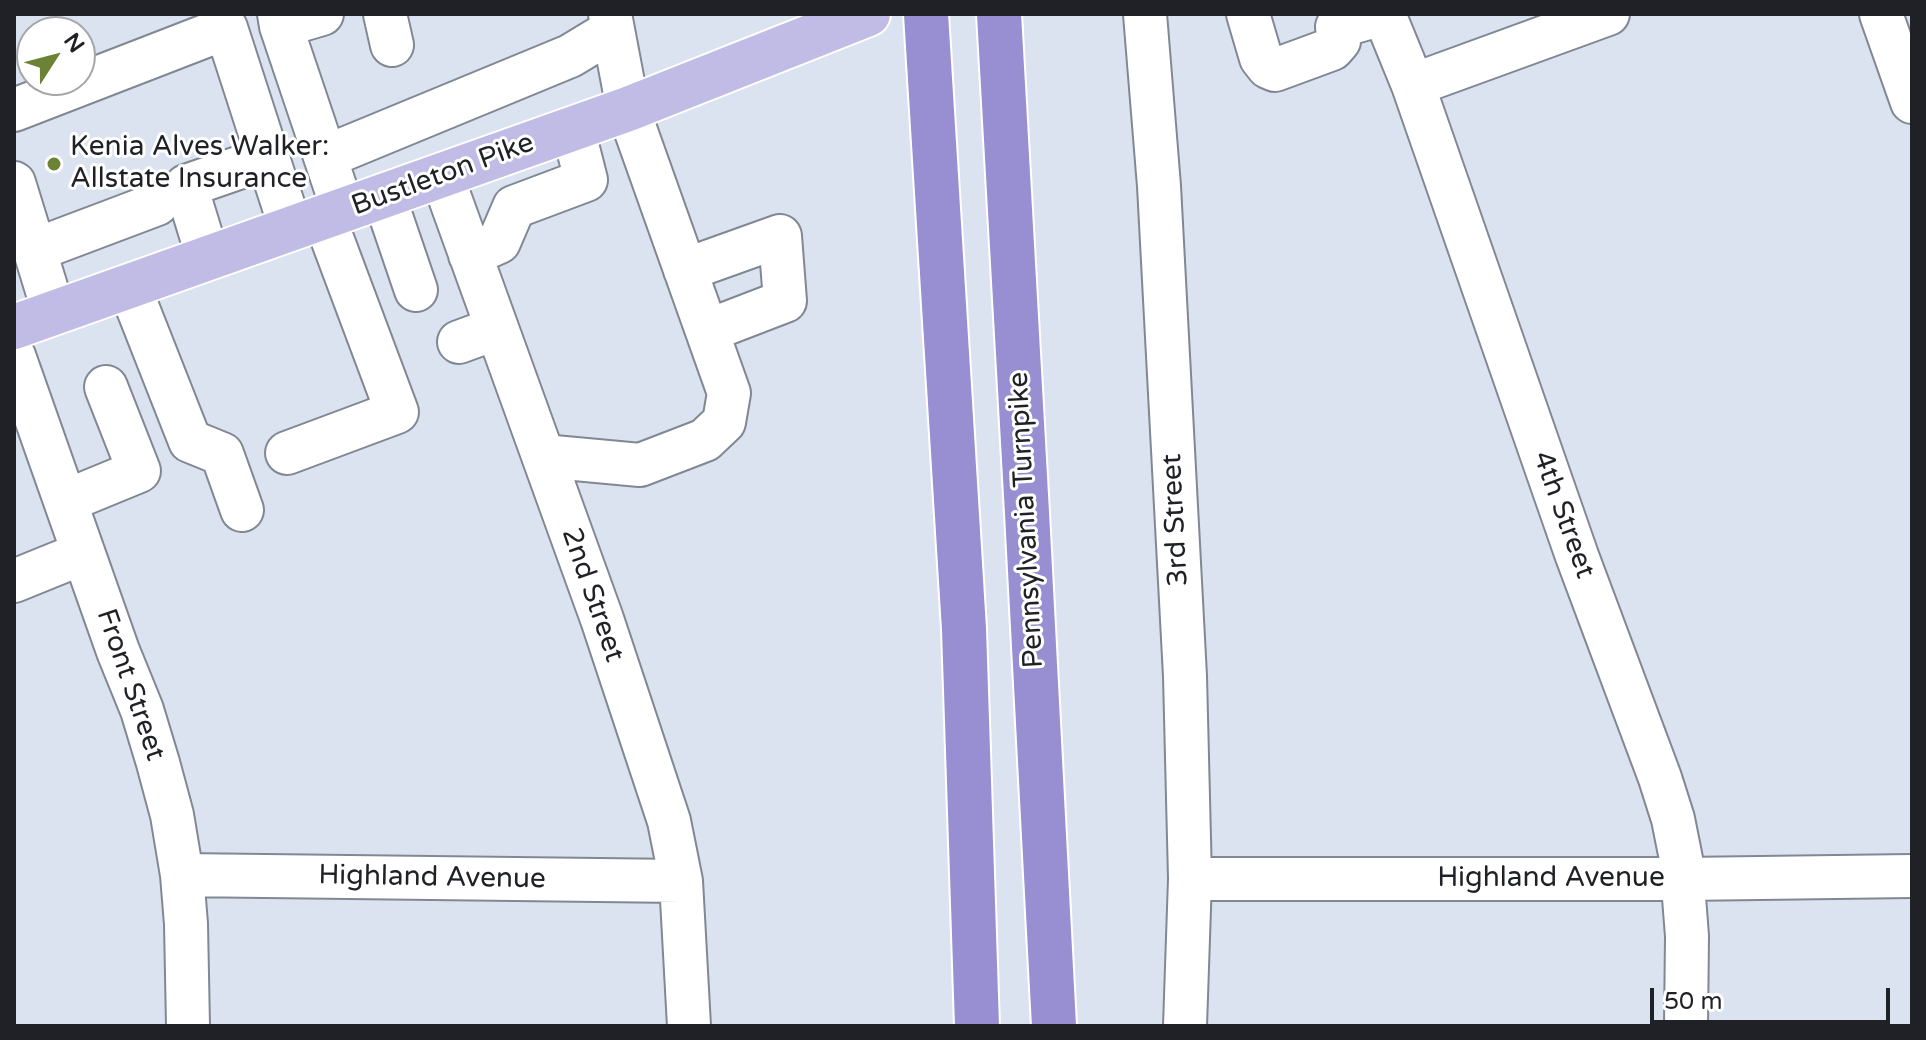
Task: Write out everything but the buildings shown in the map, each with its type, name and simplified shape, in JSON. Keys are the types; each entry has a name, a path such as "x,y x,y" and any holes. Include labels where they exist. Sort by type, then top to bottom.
{"highway":[{"path":"926,14 964,629 977,1026"},
{"name":"Pennsylvania Turnpike","path":"999,14 1054,1026"}],"main road":[{"name":"Bustleton Pike","path":"34,320 628,109 824,22 868,14"}],"street":[{"path":"319,219 325,157 280,20 322,14"},
{"name":"3rd Street","path":"1145,14 1159,186 1183,644 1190,879 1185,1026"},
{"path":"1248,14 1261,58 1275,70 1332,49 1339,41 1334,20 1383,14"},
{"name":"4th Street","path":"1383,14 1413,85 1577,556 1673,819 1681,859 1687,936 1686,1026"},
{"path":"1413,85 1608,14"},
{"path":"325,157 570,56 612,22 628,109 729,393 724,422 705,440 640,465 543,456"},
{"path":"14,110 226,28 267,158 319,219 397,412 287,453"},
{"path":"1895,36 1912,102"},
{"path":"470,255 499,242 514,207 586,180 573,129"},
{"path":"514,150 531,200"},
{"path":"35,250 267,158"},
{"name":"2nd Street","path":"442,176 470,255 478,335 543,456 602,619 669,821 681,881 689,1026"},
{"path":"14,183 35,250 34,320"},
{"path":"171,195 208,258"},
{"path":"384,196 416,290"},
{"path":"685,270 780,236 785,301 707,331"},
{"path":"129,286 190,441 222,454 242,510"},
{"name":"Front Street","path":"14,356 24,417 66,501 142,710 172,815 186,924 188,1026"},
{"path":"66,501 139,471 106,387"},
{"path":"14,581 83,553"},
{"name":"Highland Avenue","path":"182,875 681,881"},
{"name":"Highland Avenue","path":"1190,879 1912,876"}],"place":[{"name":"Kenia Alves Walker: Allstate Insurance","path":"54,164"}]}
